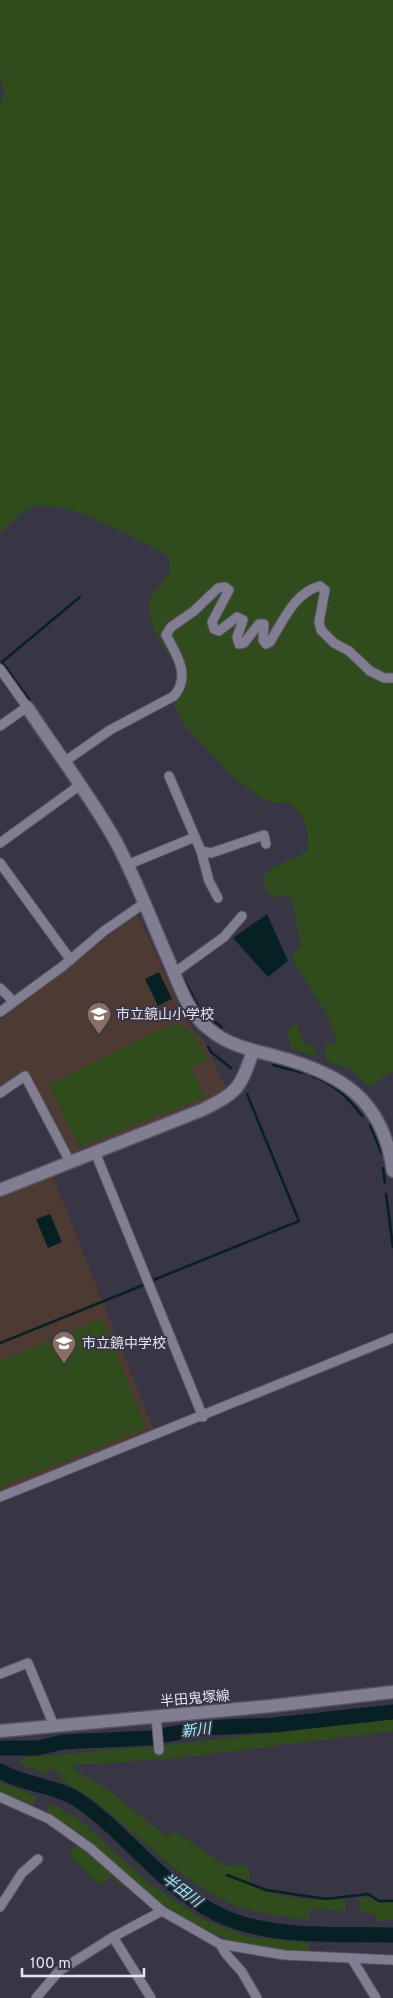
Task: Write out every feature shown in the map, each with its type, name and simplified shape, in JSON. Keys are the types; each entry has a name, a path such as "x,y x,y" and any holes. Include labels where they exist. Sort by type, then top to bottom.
{"street":[{"path":"64,762 110,730 174,696 180,688 183,671 166,635 171,627 194,611 218,588 225,587 229,590 212,622 214,629 219,631 237,617 243,620 237,637 239,644 244,643 259,624 264,624 262,640 266,644 270,642 289,611 304,592 320,586 325,590 319,622 321,630 334,643 349,651 370,671 384,678 393,678"},
{"path":"0,669 80,785 116,842 189,1006 208,1029 229,1042 253,1051 320,1070 345,1083 362,1099 375,1117 387,1141 393,1171"},
{"path":"0,726 27,707"},
{"path":"169,776 201,851 209,881 218,898"},
{"path":"0,844 80,785"},
{"path":"201,851 210,853 264,835 266,844"},
{"path":"126,866 194,837"},
{"path":"0,863 70,959"},
{"path":"0,1012 104,931 143,904"},
{"path":"174,973 224,937 242,916"},
{"path":"0,988 13,1001"},
{"path":"0,1190 202,1110 233,1094 240,1086 253,1051"},
{"path":"0,1093 25,1076 70,1162"},
{"path":"95,1152 203,1417"},
{"path":"0,1497 203,1417 393,1338"},
{"path":"0,1674 28,1663 54,1726"},
{"name":"半田鬼塚線","path":"0,1731 157,1719 393,1692"},
{"path":"157,1719 159,1750"},
{"path":"0,1797 49,1819 90,1848 162,1911 220,1944 284,1955 393,1960"},
{"path":"0,1906 22,1873 38,1858"},
{"path":"36,1998 60,1971 113,1937 162,1911"},
{"path":"113,1937 151,1998"},
{"path":"220,1944 242,1972 257,1998"},
{"path":"352,1959 376,1998"}],"shaded area":[{"name":"市立鏡山小学校","path":"137,913 182,1012 193,1031 203,1039 227,1090 199,1105 69,1154 26,1071 0,1089 0,1020"},
{"path":"267,914 288,961 268,977 233,938"},
{"path":"159,972 172,999 158,1006 145,979"},
{"name":"市立鏡中学校","path":"53,1177 154,1430 0,1492 0,1198"},
{"path":"50,1214 62,1242 48,1248 36,1219"}],"green space":[{"path":"0,0 393,0 393,1071 369,1087 351,1069 327,1061 324,1046 337,1042 327,1014 293,961 294,952 301,945 291,897 284,895 273,898 265,887 264,879 267,873 308,850 307,829 302,817 288,803 270,802 263,799 233,777 185,726 174,705 186,681 154,629 149,607 151,597 157,587 170,572 169,557 115,528 60,507 44,506 30,508 0,532 0,105 4,94 0,73"},
{"path":"296,1023 305,1045 314,1045 317,1056 291,1049 287,1031"},
{"path":"182,1024 196,1037 207,1060 191,1068 205,1097 79,1147 49,1085 158,1030"},
{"path":"102,1319 146,1428 0,1487 0,1361"},
{"path":"393,1719 393,1731 169,1759 75,1765 74,1769 107,1789 166,1836 176,1832 226,1866 248,1865 251,1886 273,1894 297,1898 345,1899 346,1911 309,1909 309,1920 257,1912 227,1902 183,1875 104,1808 61,1780 61,1775 50,1768 45,1774 20,1764 20,1758 168,1745"},
{"path":"0,1783 36,1796 32,1806 0,1792"},
{"path":"50,1803 78,1818 144,1879 200,1918 248,1937 309,1943 310,1953 259,1948 216,1934 195,1925 176,1913 135,1882 132,1886 122,1886 111,1877 99,1885 69,1855 79,1844 46,1815"},
{"path":"369,1897 380,1903 393,1902 393,1920 376,1921 376,1915 360,1912 359,1898"}],"waterway":[{"path":"33,705 2,662 80,597"},
{"path":"47,725 66,753"},
{"path":"73,763 98,801"},
{"path":"104,810 120,837"},
{"path":"181,974 202,1013 222,1027"},
{"path":"208,1047 211,1052 231,1068"},
{"path":"273,1065 304,1073"},
{"path":"312,1076 340,1092 362,1116"},
{"path":"151,1281 299,1221 247,1094"},
{"path":"370,1125 382,1154"},
{"path":"383,1168 385,1183"},
{"path":"386,1194 393,1247"},
{"path":"0,1343 146,1284"},
{"name":"新川","path":"0,1748 37,1748 63,1742 150,1738 202,1728 274,1725 393,1712"},
{"name":"半田川","path":"0,1771 20,1780 72,1796 92,1810 175,1886 193,1900 224,1917 253,1926 292,1933 393,1935"},
{"path":"227,1875 266,1890 326,1899 368,1894 379,1901 393,1901"}],"place":[{"name":"市立鏡山小学校","path":"99,1035"},
{"name":"市立鏡中学校","path":"64,1364"}]}
